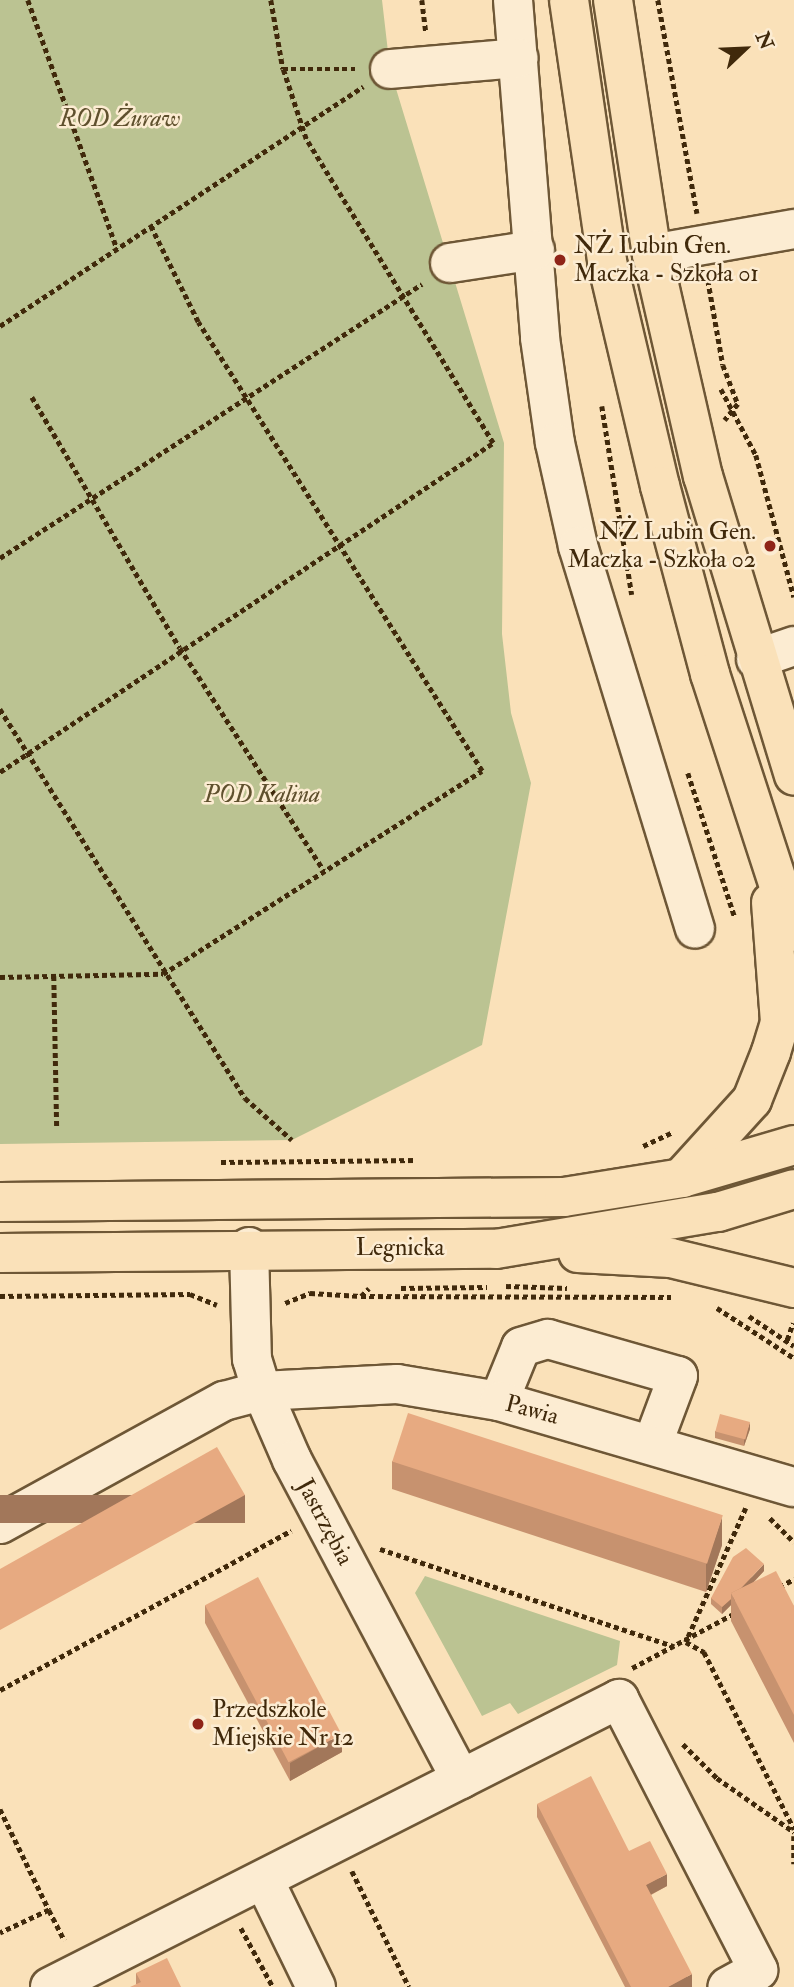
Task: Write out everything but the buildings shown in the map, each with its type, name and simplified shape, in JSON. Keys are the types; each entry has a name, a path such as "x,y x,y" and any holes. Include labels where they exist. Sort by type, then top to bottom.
{"main road":[{"path":"569,0 607,262 703,647 763,848 794,932"},
{"path":"613,0 652,254 704,476 756,659 794,776"},
{"path":"682,1178 752,1100 780,1022 779,959 763,848"},
{"name":"Legnicka","path":"0,1202 564,1197 682,1178 794,1146"},
{"name":"Legnicka","path":"0,1253 249,1247 496,1248 718,1212 794,1189"},
{"path":"496,1248 671,1258 794,1288"}],"street":[{"path":"513,0 549,404 578,546 695,929"},
{"path":"390,69 519,58"},
{"path":"652,254 704,247 794,229"},
{"path":"450,263 535,250"},
{"path":"756,659 794,646"},
{"name":"Jastrzębia","path":"249,1247 252,1359 262,1391 292,1460 461,1779"},
{"path":"499,1401 521,1346 548,1339 678,1376 653,1443"},
{"name":"Pawia","path":"262,1391 397,1384 499,1401 653,1443 794,1487"},
{"path":"0,1524 224,1401 262,1391"},
{"path":"50,1987 461,1779 623,1685 758,1970 727,1987"},
{"path":"264,1880 316,1987"}],"path":[{"path":"28,0 117,250"},
{"path":"0,772 180,648 341,546 493,443 301,130 283,69 271,0"},
{"path":"658,0 723,365 738,404 723,423 727,432"},
{"path":"283,69 390,69"},
{"path":"0,326 390,69"},
{"path":"0,977 163,974 482,771 246,399 151,227"},
{"path":"0,558 402,298 450,263"},
{"path":"718,379 732,412 756,455 794,597"},
{"path":"599,391 635,611"},
{"path":"32,397 89,500 180,648 324,871"},
{"path":"0,709 163,974 245,1098 292,1140"},
{"path":"685,767 736,922"},
{"path":"54,976 57,1127"},
{"path":"636,1149 677,1130"},
{"path":"218,1162 422,1160"},
{"path":"361,1296 369,1287 676,1289"},
{"path":"0,1296 190,1294 250,1308 310,1293 361,1296 677,1297"},
{"path":"711,1297 794,1346"},
{"path":"713,1307 794,1358"},
{"path":"787,1340 794,1319"},
{"path":"686,1642 750,1501"},
{"path":"0,1690 303,1525"},
{"path":"770,1593 794,1578"},
{"path":"623,1685 686,1642 746,1607"},
{"path":"686,1642 704,1652 794,1833 794,1864"},
{"path":"680,1740 717,1778 794,1833"},
{"path":"0,1809 71,1954"},
{"path":"348,1864 409,1987"},
{"path":"0,1933 48,1910"},
{"path":"239,1925 273,1987"}],"green space":[{"name":"POD Kalina","path":"0,0 382,0 390,69 504,443 502,634 511,713 531,783 482,1045 292,1140 0,1144"},
{"path":"425,1576 620,1641 617,1665 518,1714 510,1703 482,1716 415,1593"}],"place":[{"name":"NŻ Lubin Gen. Maczka - Szkoła 01","path":"560,260"},
{"name":"NŻ Lubin Gen. Maczka - Szkoła 02","path":"770,546"},
{"name":"Przedszkole Miejskie Nr 12","path":"198,1724"}],"park label":[{"name":"ROD Żuraw","path":"120,119"}]}
